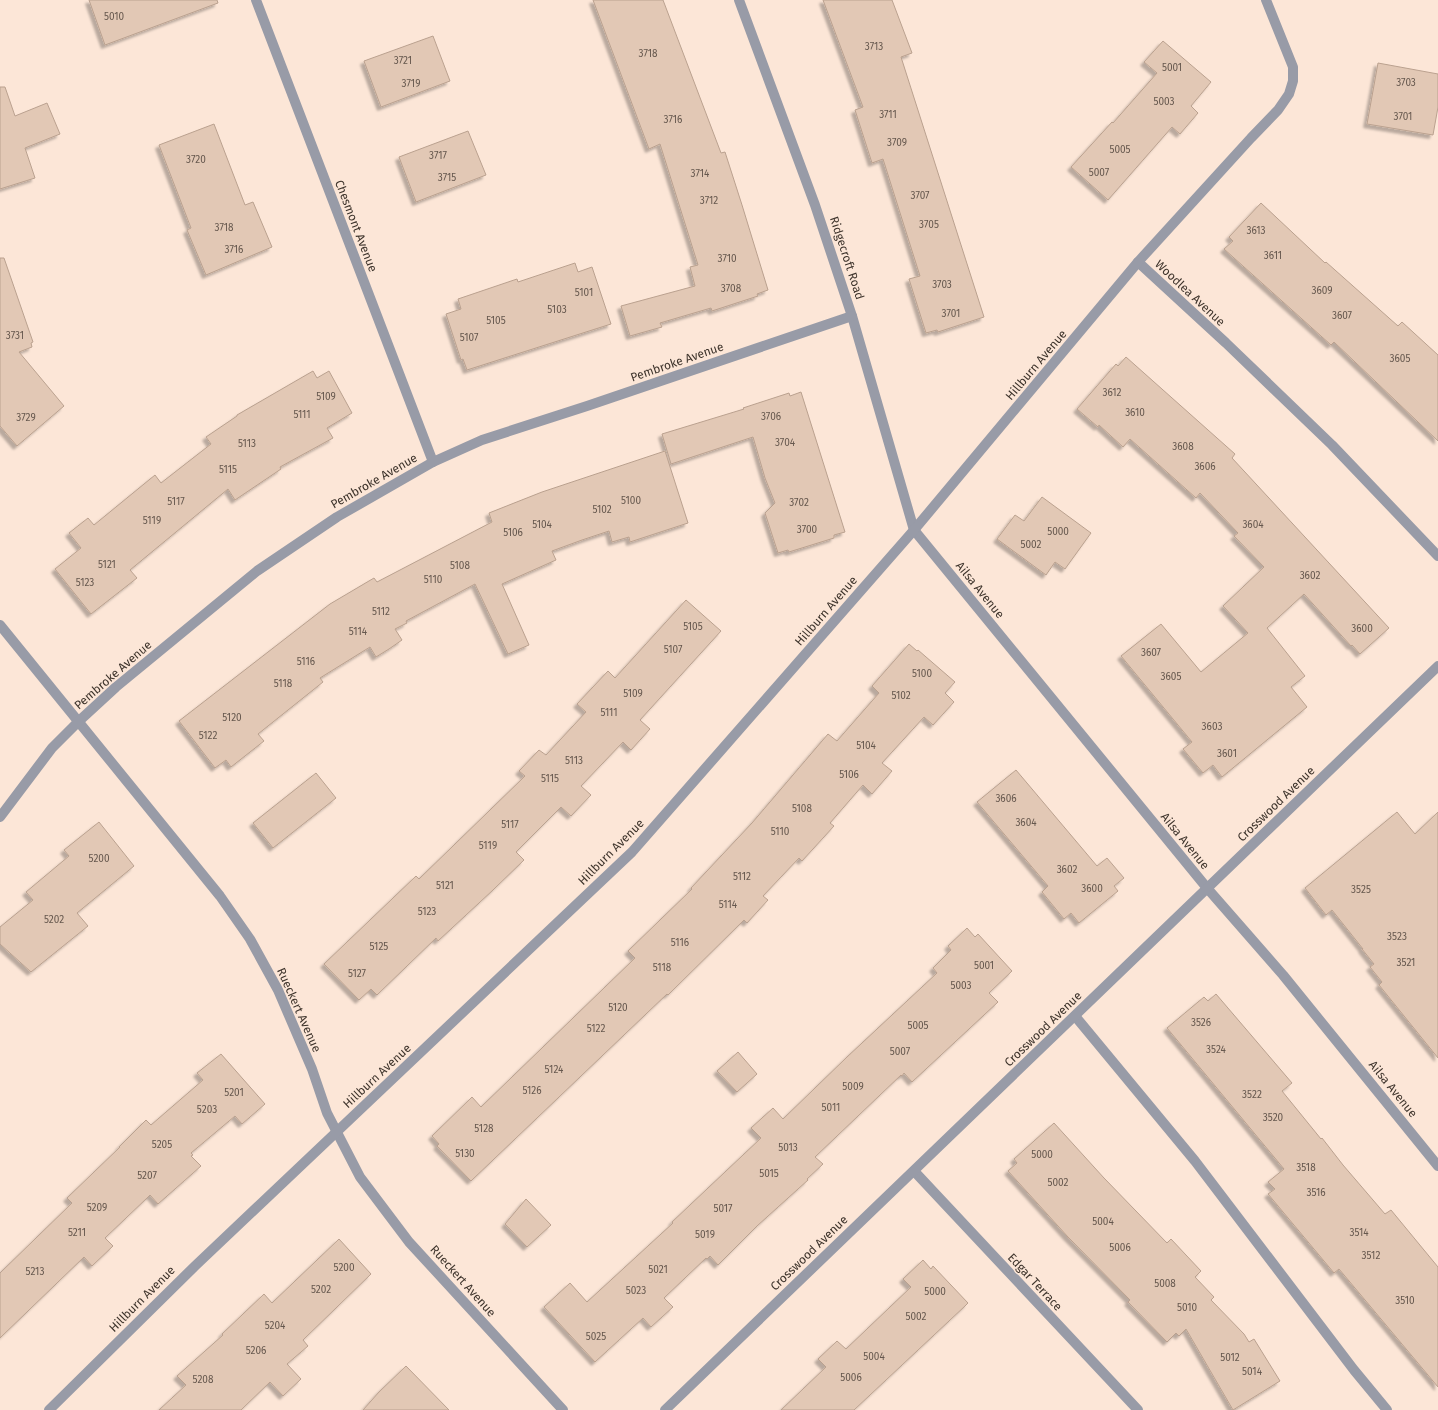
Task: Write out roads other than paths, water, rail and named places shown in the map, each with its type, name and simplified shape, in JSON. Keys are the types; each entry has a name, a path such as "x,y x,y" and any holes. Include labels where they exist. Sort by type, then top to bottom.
{"street":[{"name":"Chesmont Avenue","path":"256,0 433,462"},
{"name":"Ridgecroft Road","path":"739,0 816,205 852,316 914,530"},
{"name":"Woodlea Avenue","path":"1266,0 1293,67 1293,82 1289,94 1278,110 1138,262 1226,343 1332,445 1438,556"},
{"name":"Hillburn Avenue","path":"49,1410 195,1266 632,852 914,530 1138,262"},
{"name":"Pembroke Avenue","path":"0,817 52,748 116,687 257,571 338,517 433,462 482,440 852,316"},
{"name":"Ailsa Avenue","path":"914,530 1207,888 1283,975 1438,1166"},
{"name":"Rueckert Avenue","path":"0,625 220,896 250,939 278,990 312,1069 327,1113 360,1177 410,1242 563,1410"},
{"name":"Crosswood Avenue","path":"666,1410 1438,666"},
{"path":"1075,1016 1195,1161 1387,1410"},
{"name":"Edgar Terrace","path":"914,1171 1138,1410"}]}
